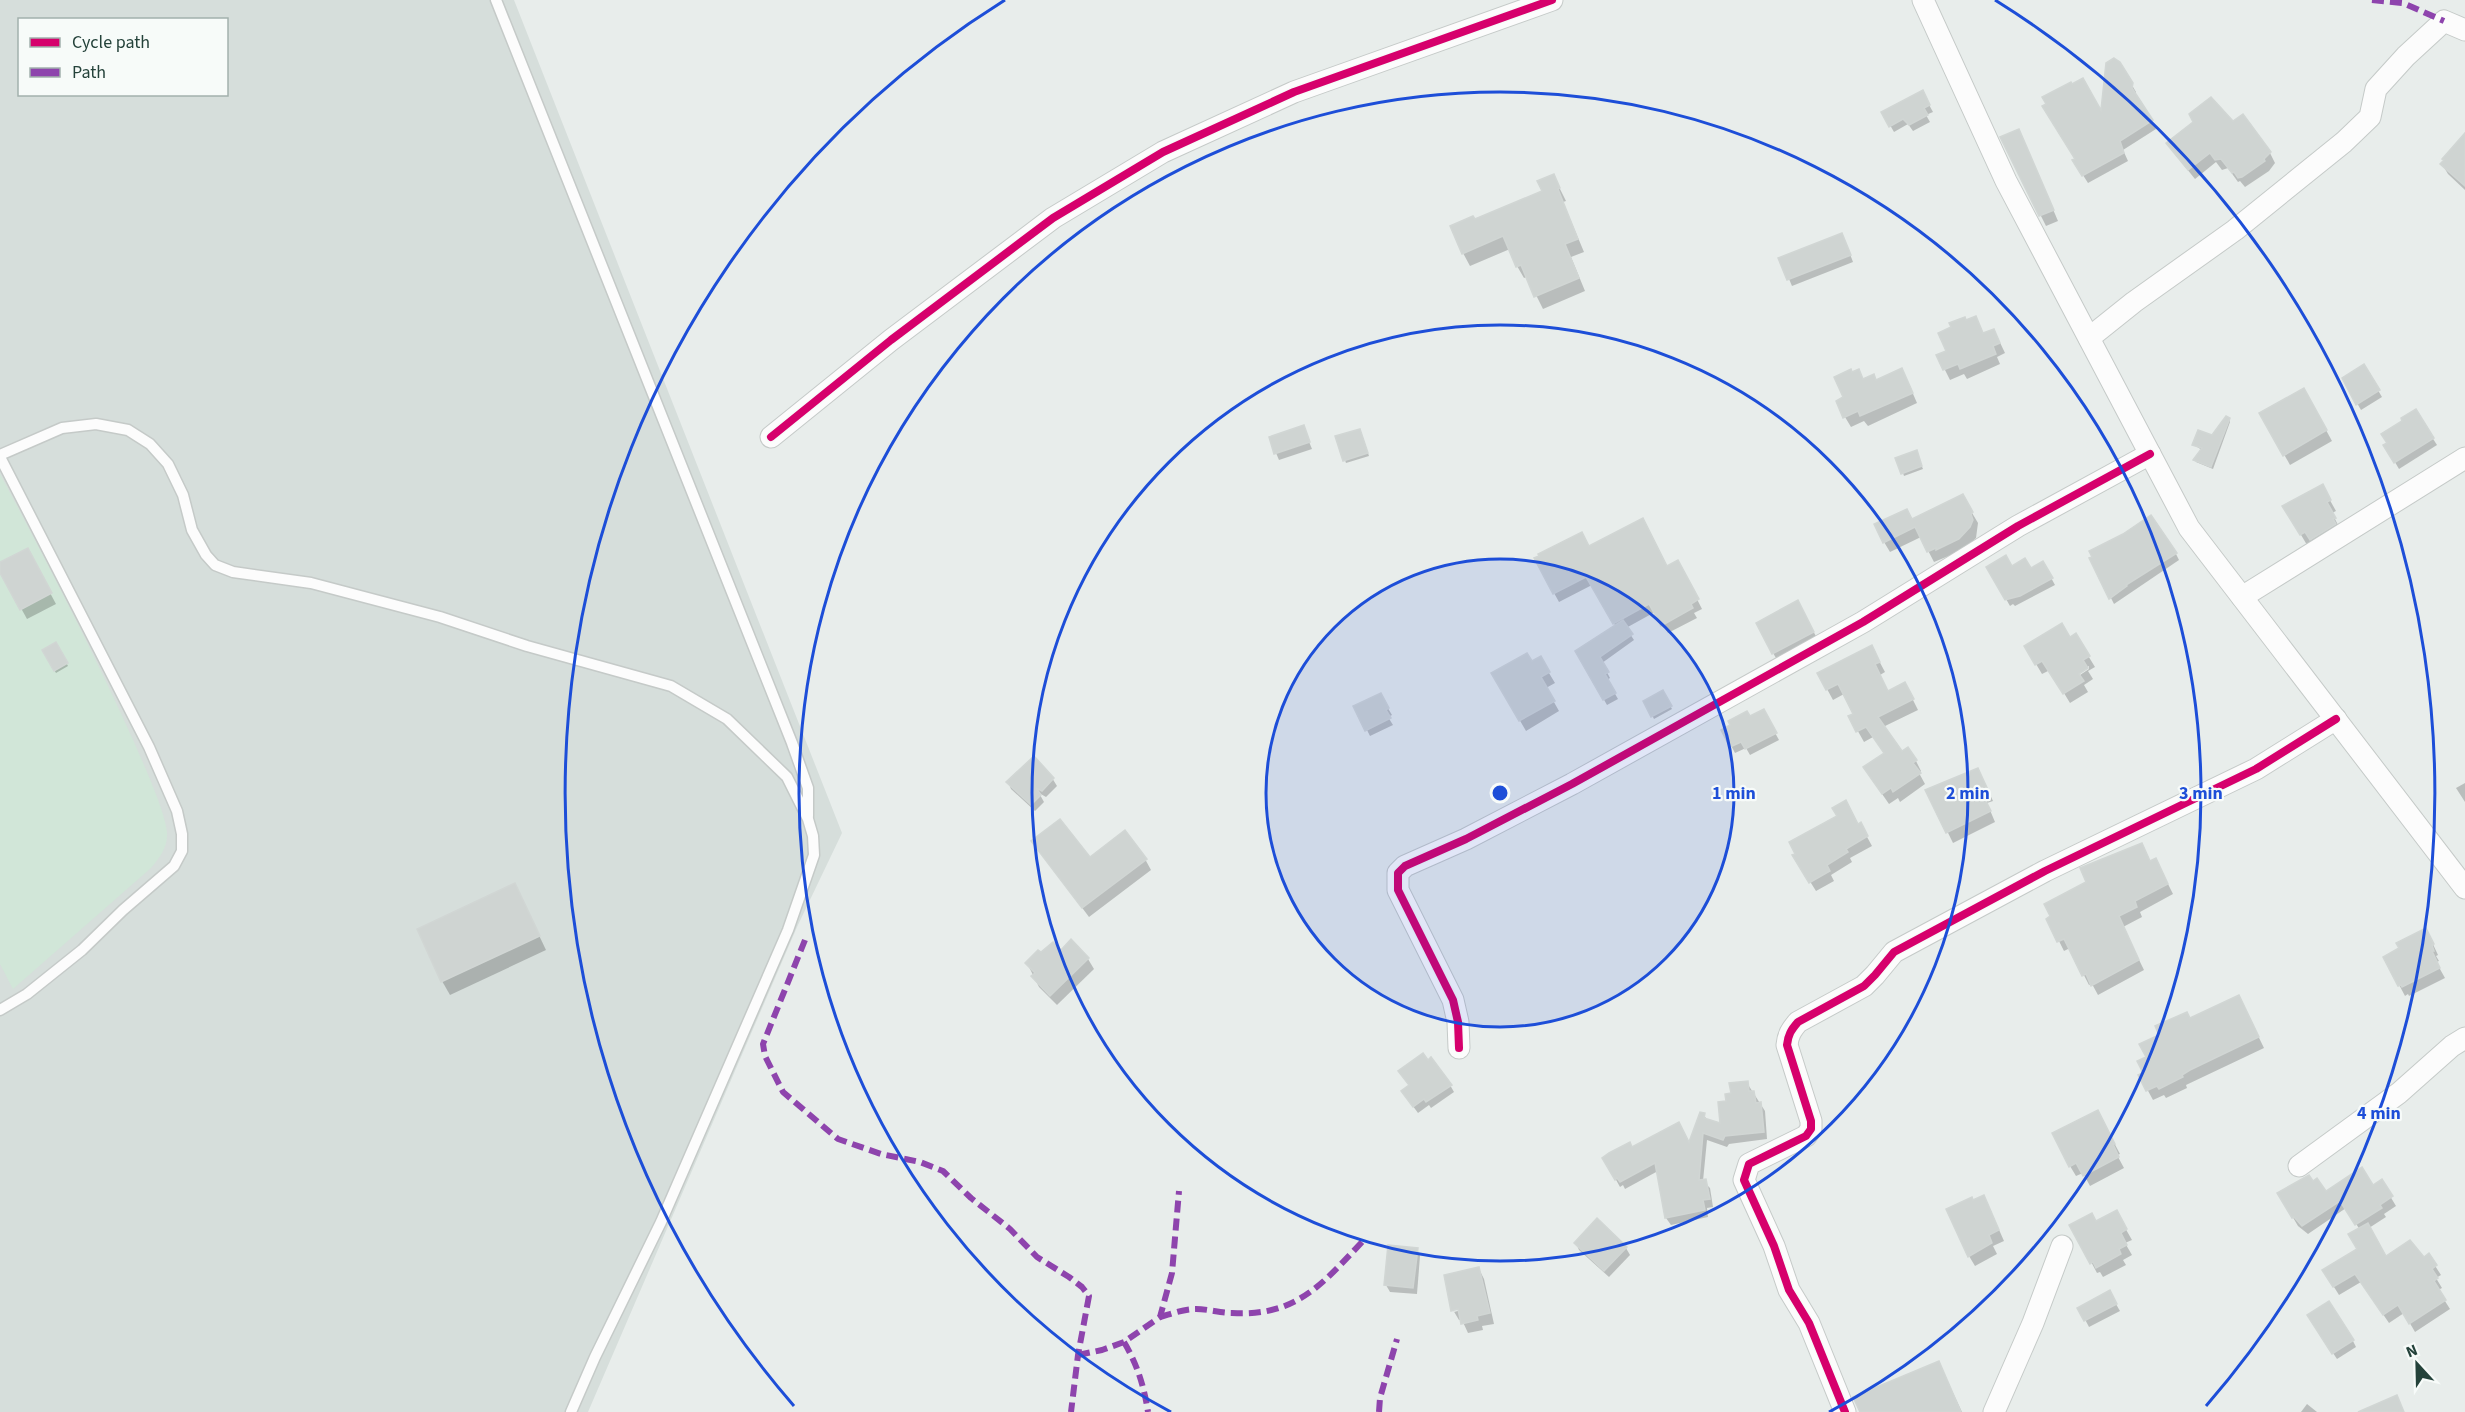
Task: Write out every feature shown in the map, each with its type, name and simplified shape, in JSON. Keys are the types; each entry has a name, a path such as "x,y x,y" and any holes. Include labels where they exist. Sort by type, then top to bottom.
{"street":[{"path":"771,437 891,340 1053,218 1163,152 1294,92 1552,0"},
{"path":"1923,0 2006,181 2189,528 2462,879"},
{"path":"2089,338 2134,302 2235,230 2344,142 2370,117 2376,89 2406,56 2444,21 2465,30"},
{"path":"1459,1048 1458,1022 1452,1000 1398,890 1398,873 1405,866 1466,839 1572,784 1863,622 2018,526 2150,454"},
{"path":"2242,597 2465,458"},
{"path":"1845,1412 1809,1323 1789,1290 1770,1235 1744,1180 1749,1164 1806,1137 1811,1129 1787,1045 1792,1029 1798,1022 1870,981 1894,952 2045,871 2256,769 2336,719"},
{"path":"2299,1166 2399,1094 2465,1038"},
{"path":"1994,1412 2029,1334 2062,1246"}],"lane":[{"path":"496,0 792,742 808,788 808,819"},
{"path":"0,1010 27,994 82,950 123,910 174,866 182,851 182,834 177,811 149,747 0,456 62,428 96,424 128,430 150,444 168,464 183,495 192,530 206,555 215,565 233,572 311,583 429,614 526,646 671,686 728,719 787,777 808,819 813,836 814,855 788,930 662,1222 595,1357 571,1412"}],"shaded area":[{"path":"0,0 514,0 842,833 797,927 588,1412 0,1412"}],"green space":[{"path":"0,474 69,607 134,742 162,812 167,837 165,847 151,868 13,989 0,964","holes":["56,642 68,663 54,671 42,651"]}],"building":[{"path":"2114,58 2120,62 2133,83 2132,88 2153,120 2120,141 2124,153 2082,176 2072,160 2075,159 2042,106 2046,104 2042,97 2083,78 2101,110 2106,63"},
{"path":"1923,90 1930,105 1924,108 1928,115 1909,125 1903,119 1889,127 1881,112"},
{"path":"2211,97 2233,121 2243,114 2271,152 2264,159 2265,161 2242,177 2238,178 2221,159 2215,160 2210,153 2188,170 2166,143 2193,122 2189,114"},
{"path":"2019,129 2054,210 2039,216 2000,137"},
{"path":"2465,133 2465,186 2440,164"},
{"path":"1554,174 1578,239 1565,244 1579,278 1534,297 1521,265 1516,267 1503,236 1462,254 1450,226 1473,216 1475,219 1542,191 1537,181"},
{"path":"1842,233 1851,255 1787,280 1778,258"},
{"path":"1976,316 1983,333 1994,329 2000,343 1993,346 1996,354 1960,369 1958,364 1943,370 1936,355 1946,351 1938,333 1951,327 1949,323"},
{"path":"2364,364 2380,390 2356,405 2342,378"},
{"path":"1902,368 1913,393 1860,416 1858,411 1843,418 1836,401 1843,397 1834,377 1851,369 1852,372 1859,369 1863,379 1874,374 1876,380"},
{"path":"2304,388 2327,430 2283,456 2259,413"},
{"path":"2416,409 2434,438 2394,463 2383,445 2387,443 2381,434"},
{"path":"2226,416 2230,418 2211,467 2193,460 2202,448 2192,445 2198,430 2212,435"},
{"path":"1304,425 1310,442 1274,454 1269,437"},
{"path":"1360,429 1368,453 1343,461 1335,436"},
{"path":"1917,450 1922,466 1901,474 1895,458"},
{"path":"2323,484 2331,500 2327,502 2336,518 2333,519 2336,524 2310,540 2305,532 2300,535 2282,506"},
{"path":"1963,494 1973,512 1970,527 1959,539 1936,550 1936,548 1927,552 1915,527 1883,543 1874,524 1907,509 1912,519"},
{"path":"2151,515 2177,553 2126,585 2109,599 2089,558 2092,557 2089,551 2123,534"},
{"path":"1643,518 1667,566 1678,560 1699,599 1691,604 1693,608 1661,626 1649,604 1613,624 1586,577 1553,594 1534,558 1539,556 1538,554 1582,532 1589,546"},
{"path":"28,548 52,593 20,610 0,573 0,562"},
{"path":"2006,555 2012,566 2025,558 2031,568 2043,561 2053,578 2020,596 2005,600 1986,567"},
{"path":"1798,600 1814,632 1772,654 1756,623"},
{"path":"1623,620 1633,634 1600,657 1609,672 1605,674 1616,693 1603,700 1575,651"},
{"path":"2062,623 2070,637 2076,633 2090,656 2083,660 2088,668 2079,674 2084,681 2063,694 2042,661 2035,665 2024,646"},
{"path":"56,642 68,663 54,671 42,650"},
{"path":"1872,645 1880,662 1875,664 1888,691 1905,682 1914,699 1878,717 1902,751 1908,747 1917,760 1913,763 1921,773 1893,792 1891,788 1882,794 1863,767 1884,753 1866,727 1856,732 1848,716 1853,714 1838,684 1826,690 1817,673"},
{"path":"1527,653 1532,661 1541,656 1550,672 1541,677 1555,701 1519,721 1491,673"},
{"path":"1663,690 1672,706 1651,717 1643,701"},
{"path":"1381,693 1389,708 1386,710 1391,718 1365,731 1353,706"},
{"path":"1764,709 1777,733 1745,749 1741,742 1730,747 1721,730 1730,725 1728,721 1747,711 1750,716"},
{"path":"1034,756 1054,778 1042,791 1036,788 1041,795 1031,805 1006,782"},
{"path":"1978,768 1988,790 1982,793 1991,811 1946,833 1925,790"},
{"path":"1846,800 1858,824 1861,822 1868,836 1846,849 1848,852 1827,865 1830,871 1809,883 1792,855 1795,854 1789,842 1837,816 1832,808"},
{"path":"1060,819 1090,857 1125,830 1147,859 1082,908 1031,841"},
{"path":"2142,843 2150,861 2156,858 2168,884 2135,901 2137,907 2119,916 2139,960 2091,986 2086,974 2082,976 2064,939 2057,942 2046,919 2050,916 2044,904 2086,882 2080,868"},
{"path":"515,883 540,936 441,982 417,929"},
{"path":"2426,928 2434,944 2432,945 2434,951 2432,951 2440,968 2402,987 2398,986 2383,957 2399,948 2396,943"},
{"path":"1071,939 1089,958 1050,996 1031,976 1035,973 1025,963 1038,950 1041,952 1053,942 1061,950"},
{"path":"2239,995 2259,1037 2190,1070 2182,1075 2183,1077 2159,1089 2157,1086 2146,1091 2138,1075 2143,1073 2137,1061 2146,1057 2139,1044 2159,1035 2155,1026 2187,1012 2190,1018"},
{"path":"1423,1053 1428,1060 1431,1057 1452,1085 1426,1102 1424,1099 1413,1107 1401,1091 1409,1085 1398,1071"},
{"path":"1748,1081 1749,1091 1754,1091 1756,1103 1761,1102 1764,1132 1725,1136 1723,1140 1703,1133 1699,1180 1706,1179 1710,1199 1703,1200 1705,1210 1665,1218 1655,1163 1620,1182 1617,1178 1615,1180 1602,1158 1630,1142 1632,1147 1679,1122 1689,1142 1700,1112 1705,1113 1704,1118 1720,1123 1718,1102 1726,1101 1725,1094 1731,1093 1729,1083"},
{"path":"2098,1110 2119,1157 2083,1176 2076,1163 2069,1167 2052,1133"},
{"path":"2362,1167 2373,1185 2382,1179 2393,1196 2380,1205 2382,1208 2355,1225 2340,1201 2302,1226 2294,1217 2292,1218 2277,1193 2309,1175 2313,1181 2317,1178 2326,1191"},
{"path":"1984,1195 1999,1230 1989,1235 1992,1243 1968,1257 1946,1209 1972,1197 1973,1200"},
{"path":"2117,1210 2127,1229 2121,1233 2127,1245 2119,1249 2121,1254 2096,1268 2093,1262 2090,1264 2069,1225 2092,1213 2096,1221"},
{"path":"1597,1218 1627,1247 1604,1271 1574,1243"},
{"path":"2368,1223 2386,1256 2410,1240 2424,1257 2429,1253 2437,1265 2432,1269 2438,1278 2434,1281 2446,1300 2409,1324 2398,1305 2383,1315 2355,1274 2333,1287 2322,1270 2357,1249 2348,1234"},
{"path":"1388,1245 1418,1248 1413,1288 1384,1285"},
{"path":"1479,1267 1490,1313 1477,1316 1478,1320 1461,1324 1458,1309 1451,1311 1444,1275"},
{"path":"2110,1290 2117,1304 2084,1321 2077,1308"},
{"path":"2329,1301 2354,1340 2332,1354 2307,1315"},
{"path":"1939,1361 1961,1412 1860,1412 1853,1397"},
{"path":"2397,1395 2404,1412 2358,1412"}],"marked path":[{"path":"2372,0 2403,3 2444,21"},
{"path":"805,940 763,1044 765,1056 783,1092 838,1139 881,1154 920,1162 943,1171 971,1198 1010,1229 1037,1257 1082,1287 1089,1296 1078,1355 1071,1412"},
{"path":"1078,1355 1124,1342 1160,1317 1172,1273 1179,1191"},
{"path":"1160,1317 1196,1309 1228,1313 1255,1313 1291,1303 1307,1294 1335,1271 1363,1241"},
{"path":"1379,1412 1380,1398 1397,1339"},
{"path":"1124,1342 1139,1375 1148,1412"}],"cycle path":[{"path":"771,437 891,340 1053,218 1163,152 1294,92 1552,0"},
{"path":"1459,1048 1458,1022 1453,1000 1398,890 1398,873 1405,866 1466,839 1572,784 1863,622 2018,526 2150,454"},
{"path":"1845,1412 1809,1323 1789,1290 1774,1246 1744,1180 1749,1164 1806,1136 1811,1129 1811,1121 1787,1045 1793,1028 1798,1022 1864,986 1894,952 2045,871 2256,769 2336,719"}]}
